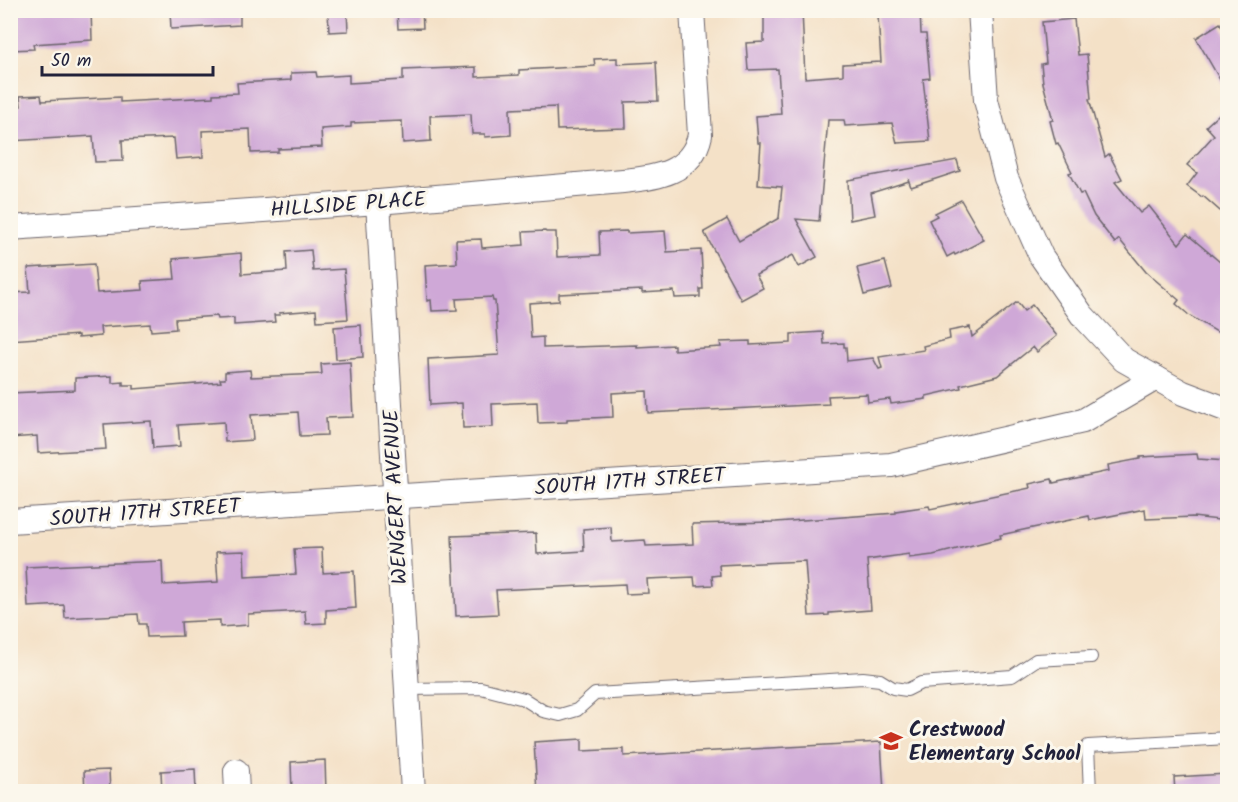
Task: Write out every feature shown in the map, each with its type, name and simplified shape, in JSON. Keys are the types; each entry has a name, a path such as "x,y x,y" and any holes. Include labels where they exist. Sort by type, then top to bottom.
{"street":[{"name":"HILLSIDE PLACE","path":"10,228 378,202 640,180 661,176 682,166 693,153 700,135 692,10"},
{"path":"980,10 986,100 1006,178 1041,256 1082,315 1124,360 1183,393 1227,410"},
{"name":"WENGERT AVENUE","path":"378,202 413,792"},
{"name":"SOUTH 17TH STREET","path":"10,521 891,465 1083,421 1156,378"}],"lane":[{"path":"407,689 481,688 524,699 543,711 560,715 577,710 596,694 863,678 880,680 893,688 907,690 921,682 1012,676 1036,660 1091,657"},
{"path":"1090,792 1088,746 1227,738"}],"building":[{"path":"10,10 91,10 92,40 33,44 34,49 10,50"},
{"path":"170,10 240,10 240,25 171,29"},
{"path":"328,10 347,10 348,31 329,32"},
{"path":"397,10 422,10 423,28 398,29"},
{"path":"764,10 802,10 805,78 843,75 843,64 881,62 878,15 888,15 888,10 920,10 921,34 926,34 930,78 923,79 930,141 897,143 892,123 845,126 844,120 828,120 819,221 796,219 817,257 799,267 793,255 756,275 763,288 741,300 704,232 727,219 739,241 779,218 782,187 758,185 761,143 758,143 756,116 781,114 778,69 748,70 746,43 764,42"},
{"path":"1074,19 1078,55 1087,54 1091,99 1089,99 1105,157 1109,154 1122,179 1115,182 1140,213 1149,206 1179,244 1187,234 1227,268 1227,338 1190,316 1176,304 1179,300 1146,272 1119,239 1115,243 1094,216 1083,193 1080,194 1069,173 1072,172 1058,143 1056,144 1050,121 1053,120 1043,83 1041,64 1046,63 1042,22"},
{"path":"1220,23 1227,36 1227,92 1196,38"},
{"path":"617,58 617,64 656,62 658,101 625,102 626,128 557,130 556,107 510,109 511,135 485,137 485,134 472,134 471,114 430,116 431,141 403,143 402,121 351,123 351,127 321,129 322,147 251,153 250,129 202,131 203,157 176,159 174,138 122,140 123,161 95,162 93,136 10,141 10,106 21,106 20,96 41,95 42,101 120,97 120,102 213,97 213,94 238,93 237,83 291,80 291,73 316,72 317,77 349,75 349,83 403,80 403,70 476,67 476,77 519,75 519,70 595,66 594,59"},
{"path":"1227,107 1227,217 1203,196 1187,186 1197,173 1187,165 1214,135 1206,126"},
{"path":"957,160 960,171 911,187 909,181 871,193 875,215 850,220 848,180"},
{"path":"961,200 984,240 947,257 929,220 937,216 935,213"},
{"path":"665,231 667,252 701,250 703,289 700,289 700,297 675,298 674,291 642,293 642,290 559,294 559,301 529,303 531,338 543,337 543,348 674,345 674,350 721,347 720,342 750,341 750,345 791,343 791,334 823,332 824,344 844,343 847,361 873,358 879,369 882,368 879,357 924,350 923,346 950,339 949,331 970,327 972,337 1017,302 1024,311 1032,305 1057,336 1037,352 1033,347 997,376 926,396 926,399 891,404 890,399 868,402 867,394 828,396 829,404 648,413 647,391 612,393 613,417 538,423 537,402 492,404 493,427 463,428 462,403 430,405 428,359 499,355 495,301 492,297 456,299 457,310 432,311 431,300 427,301 425,265 457,263 456,240 481,239 482,248 524,245 523,232 556,232 557,257 600,255 599,232"},
{"path":"311,250 313,271 344,269 348,319 317,321 316,310 279,313 280,315 274,315 275,322 234,325 234,318 218,319 217,316 175,319 176,329 151,331 150,324 100,327 101,336 78,338 78,335 10,340 10,293 30,292 28,268 94,264 97,293 143,290 142,281 175,279 173,259 241,253 242,274 287,271 286,252"},
{"path":"885,261 892,288 864,295 857,268"},
{"path":"361,325 363,357 336,359 334,327"},
{"path":"350,362 353,417 326,418 327,435 300,436 298,412 251,415 253,440 225,442 224,422 178,425 180,446 153,448 151,421 104,424 106,449 38,453 37,436 10,438 10,393 75,390 75,378 112,376 112,383 123,382 123,385 134,385 134,389 221,382 220,379 225,379 225,372 250,370 251,377 322,374 321,364"},
{"path":"1197,454 1198,459 1227,461 1227,521 1193,517 1146,519 1145,509 1090,520 1089,516 1000,535 1001,538 933,555 909,558 909,554 867,560 871,610 809,616 805,561 719,565 720,575 712,576 713,585 695,586 694,577 647,579 648,593 626,594 625,584 496,590 498,614 456,616 452,536 536,533 537,554 584,551 583,529 611,527 612,542 645,540 646,546 693,544 692,524 776,522 896,513 896,511 929,506 930,509 1030,488 1029,484 1052,479 1053,483 1109,471 1108,465 1140,459 1140,457"},
{"path":"322,548 323,573 354,571 356,608 326,610 326,623 306,624 305,611 248,614 248,625 220,627 220,620 181,622 182,636 147,637 146,624 139,624 138,614 65,618 64,605 28,607 26,567 162,561 163,585 218,582 216,552 244,551 245,577 296,574 294,549"},
{"path":"582,739 582,751 624,749 624,756 881,742 884,792 537,792 534,742"},
{"path":"325,760 326,792 292,792 291,762"},
{"path":"195,769 196,792 162,792 161,771"},
{"path":"109,770 110,792 85,792 84,771"},
{"path":"1227,774 1227,792 1175,792 1174,777"}],"place":[{"name":"Crestwood Elementary School","path":"891,741"}]}
